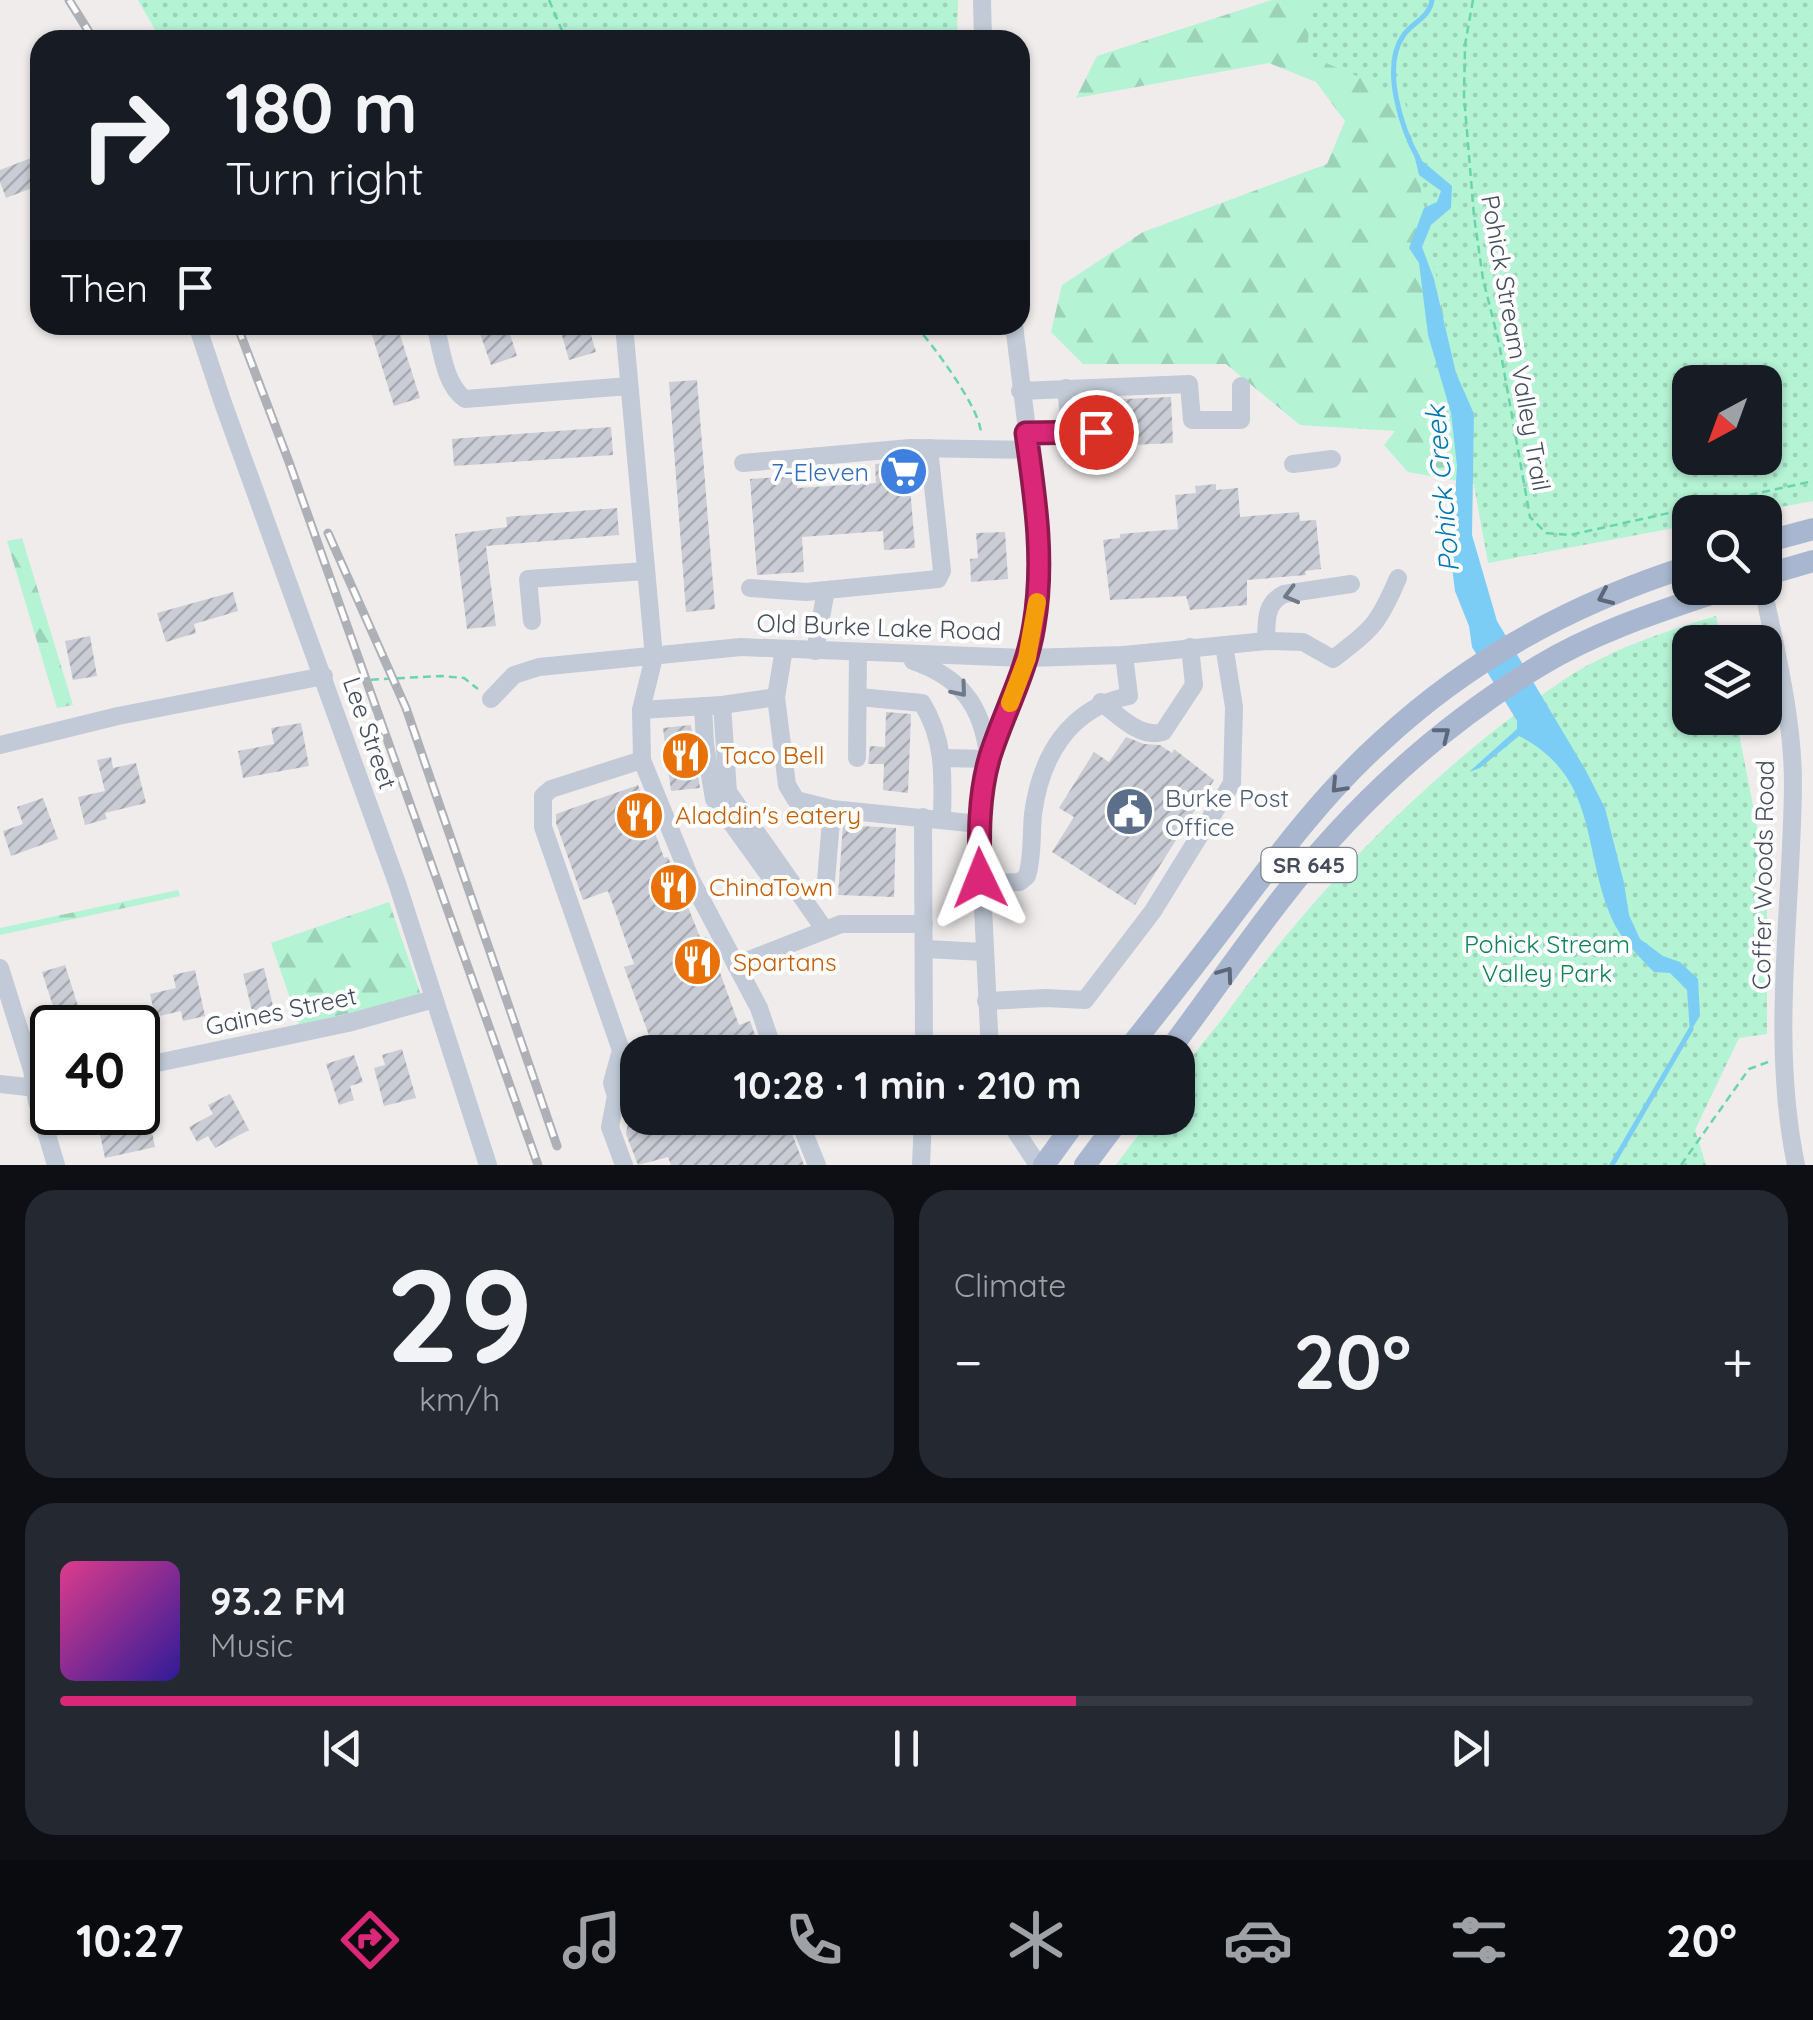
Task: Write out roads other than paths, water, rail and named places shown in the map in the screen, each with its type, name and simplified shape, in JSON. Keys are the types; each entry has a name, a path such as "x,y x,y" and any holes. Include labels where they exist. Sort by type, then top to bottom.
{"main road":[{"path":"1782,537 1813,529"},
{"path":"1782,570 1813,561"},
{"name":"SR 645","path":"1139,1035 1310,815 1380,742 1463,676 1524,636 1600,598 1672,572"},
{"name":"SR 645","path":"1181,1035 1282,898 1391,777 1481,704 1541,664 1606,632 1681,605"},
{"path":"1041,1165 1065,1135"},
{"path":"1085,1165 1107,1135"}],"street":[{"path":"982,0 983,30"},
{"name":"Lee Street","path":"201,335 222,403 398,882 488,1163"},
{"path":"438,335 450,380 465,399 628,386"},
{"path":"625,335 654,656 641,710 642,760 690,878 760,1008 769,1035"},
{"path":"989,1035 979,824 989,759 1027,658 1040,566 1015,335"},
{"path":"1020,391 1189,384 1192,420 1242,420 1241,386"},
{"path":"1066,388 1071,434"},
{"path":"743,463 929,448 981,450 1071,434 1120,431"},
{"path":"750,588 806,592 938,579 942,571 929,448"},
{"path":"1293,464 1332,459"},
{"path":"532,621 528,579 646,571"},
{"name":"Old Burke Lake Road","path":"491,699 514,674 539,666 741,647 1027,658 1124,655 1266,641 1303,642 1332,659 1370,631 1382,617 1398,578"},
{"path":"1266,641 1268,608 1275,598 1351,584"},
{"path":"815,651 826,590"},
{"name":"Coffer Woods Road","path":"1766,605 1792,764 1784,1061 1795,1158"},
{"path":"986,1000 1085,1000 1153,911 1232,782 1234,706 1224,644"},
{"path":"1101,702 1139,729 1154,734 1163,732 1194,685 1190,647"},
{"path":"784,649 776,697 790,794 796,800 832,810 979,824"},
{"path":"857,758 858,652"},
{"path":"894,654 942,671 966,694 986,738 989,759"},
{"path":"981,884 1020,882 1027,876 1038,786 1052,753 1072,724 1101,702 1129,696 1124,655"},
{"path":"0,745 118,716 326,680"},
{"path":"641,710 776,697"},
{"path":"859,697 922,703 934,722 944,758 932,818 924,924 924,1035"},
{"path":"712,705 705,744 714,799 777,886"},
{"path":"712,705 728,792 825,930"},
{"path":"944,758 989,759"},
{"path":"624,1165 610,1127 616,1096 612,1083 621,1050 543,827 544,796 551,789 642,760"},
{"path":"826,881 832,810"},
{"path":"736,965 841,924 924,924"},
{"path":"925,949 984,952"},
{"path":"0,968 30,1049"},
{"name":"Gaines Street","path":"160,1062 363,1019 434,998"},
{"path":"0,1084 30,1086"},
{"path":"51,1135 56,1165"},
{"path":"805,1135 817,1165"},
{"path":"921,1165 922,1135"},
{"path":"1019,1135 1041,1165"},
{"path":"1795,1158 1813,1147"}],"water":[{"path":"1414,154 1452,186 1451,208 1431,225 1422,247 1434,279 1456,373 1474,414 1472,535 1497,621 1605,808 1629,915 1640,939 1663,956 1680,962 1698,979 1700,1016 1690,1032 1687,990 1670,973 1654,972 1611,917 1584,816 1563,771 1544,752 1519,736 1480,768 1469,772 1517,729 1517,721 1472,647 1469,626 1455,591 1451,559 1457,466 1451,413 1428,335 1419,263 1409,248 1424,208 1437,202 1441,191 1419,175"}],"waterway":[{"name":"Pohick Creek","path":"1419,160 1396,99 1394,65 1403,36 1427,12 1432,0"},
{"name":"Pohick Creek","path":"1612,1165 1691,1029"}],"railway":[{"path":"69,0 88,30"},
{"path":"241,335 538,1165"},
{"path":"328,533 406,708 557,1146"}],"place":[{"name":"7-Eleven","path":"904,472"},
{"name":"Taco Bell","path":"685,755"},
{"name":"Burke Post Office","path":"1130,812"},
{"name":"Aladdin's eatery","path":"640,815"},
{"name":"ChinaTown","path":"674,887"},
{"name":"Spartans","path":"698,962"}],"park label":[{"name":"Pohick Stream Valley Park","path":"1547,958"}]}
